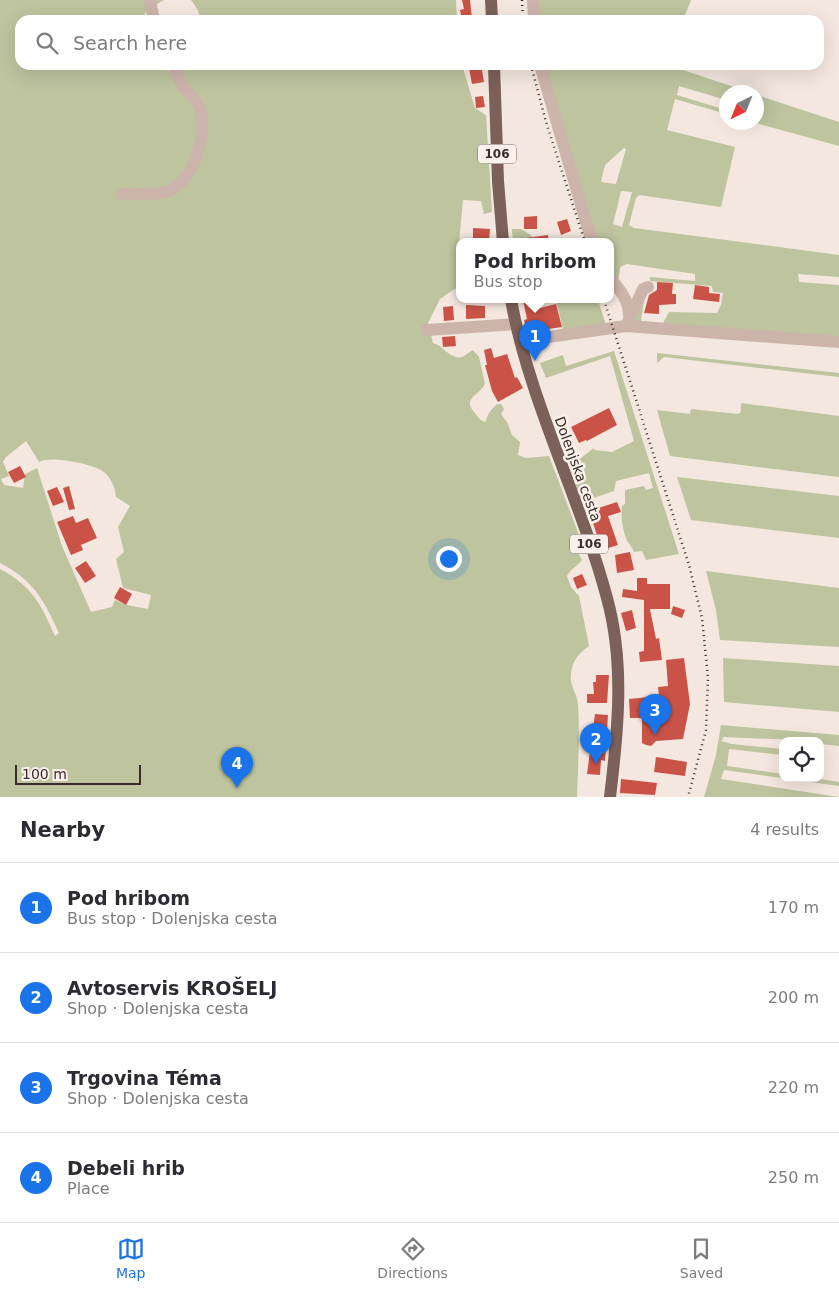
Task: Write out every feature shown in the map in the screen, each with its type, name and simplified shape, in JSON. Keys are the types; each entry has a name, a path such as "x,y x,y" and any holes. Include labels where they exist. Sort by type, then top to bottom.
{"main road":[{"path":"491,0 492,15"},
{"name":"106","path":"494,70 498,181 503,238"},
{"name":"Dolenjska cesta","path":"512,303 520,341 544,418 608,599 615,634 619,698 617,737 610,797"}],"street":[{"path":"150,0 153,15"},
{"path":"484,0 491,15"},
{"path":"533,0 534,15"},
{"path":"122,194 170,191 181,184 194,166 203,120 198,104 183,86 175,70"},
{"path":"541,70 591,238"},
{"path":"614,283 629,306 628,321"},
{"path":"628,321 643,290 648,287"},
{"path":"520,341 628,321 839,342"},
{"path":"427,330 516,324"}],"green space":[{"path":"0,0 164,0 147,10 144,15 15,15 15,70 167,70 175,73 181,70 464,70 475,108 486,115 492,212 484,214 481,201 463,200 459,238 456,238 456,288 440,299 428,323 433,343 454,356 462,357 473,350 479,357 485,384 471,400 471,407 482,421 486,422 491,410 497,404 501,404 504,409 501,414 507,422 512,435 520,442 518,455 526,458 549,456 579,535 571,540 582,560 567,576 571,587 579,596 589,646 577,658 571,674 579,716 577,797 0,797 0,569 11,575 28,589 40,605 55,636 59,633 36,592 21,576 0,563","holes":["26,441 39,462 52,459 82,463 99,469 109,477 116,497 130,506 118,527 124,552 116,559 123,588 151,595 148,609 127,605 115,600 112,607 91,612 62,546 37,468 25,474 23,488 4,485 1,479 9,476 3,462 6,457"]},
{"path":"191,0 456,0 457,15 199,15"},
{"path":"536,0 691,0 685,15 537,15"},
{"path":"545,70 683,70 728,85 719,85 719,98 679,86 677,95 719,108 719,112 675,99 667,130 735,147 721,207 639,195 636,198 629,225 634,228 839,255 839,277 798,274 799,282 839,285 839,339 634,323 645,293 641,321 663,323 669,312 717,313 721,305 723,293 713,292 712,286 650,281 650,277 695,281 695,274 627,264 620,267 618,282 614,278 614,238 595,238","holes":["624,148 626,149 616,184 601,182 605,165","621,191 632,192 622,227 613,224"]},
{"path":"764,97 839,122 839,146 764,125"},
{"path":"512,229 521,229 531,235 532,238 513,238"},
{"path":"557,303 599,303 606,325 564,333"},
{"path":"614,351 679,554 646,560 642,551 634,552 626,538 622,514 622,506 625,504 625,490 644,486 646,490 653,488 649,473 616,481 614,491 582,502 567,459 582,457 594,448 594,450 612,452 634,441 610,356 546,378 540,363 563,355 566,366"},
{"path":"657,353 839,373 839,377 664,357 657,363"},
{"path":"741,403 839,416 839,477 670,456 657,410 690,414 691,409 738,414 741,412"},
{"path":"677,477 839,496 839,538 691,520"},
{"path":"706,571 839,588 839,647 720,640 716,610"},
{"path":"723,658 839,666 839,712 724,702"},
{"path":"721,725 839,735 839,746 824,744 824,737 779,737 779,739 724,737 721,741 732,744 779,749 779,755 729,749 727,766 779,773 779,778 724,770 721,779 839,797 704,797 716,755"},
{"path":"824,780 839,782 839,786 810,782 824,782"}],"building":[{"path":"462,0 470,0 472,15 461,15 460,10 464,9"},
{"path":"469,70 482,70 484,82 472,84"},
{"path":"483,96 485,107 476,108 475,97"},
{"path":"537,216 537,229 524,229 524,217"},
{"path":"567,219 571,231 561,235 557,222"},
{"path":"473,228 490,229 489,238 473,238"},
{"path":"548,235 548,238 526,238"},
{"path":"657,282 673,283 672,294 676,294 676,304 659,305 659,314 644,313 649,295 657,290"},
{"path":"695,285 709,287 709,293 720,294 719,302 693,299"},
{"path":"524,303 535,303 536,309 556,304 562,327 527,332 524,320 527,319"},
{"path":"466,305 485,306 485,318 466,319"},
{"path":"453,306 454,320 444,321 443,307"},
{"path":"455,336 456,346 443,347 442,337"},
{"path":"491,348 494,358 507,354 515,378 517,377 523,388 498,402 492,391 485,365 487,365 484,350"},
{"path":"609,408 617,425 587,441 579,443 571,427"},
{"path":"20,466 26,477 14,483 8,472"},
{"path":"69,486 75,509 69,510 63,488"},
{"path":"57,487 64,502 53,506 47,491"},
{"path":"617,502 621,512 608,516 618,545 602,550 589,511"},
{"path":"73,516 76,523 88,518 97,538 81,545 83,550 71,555 57,522"},
{"path":"630,552 634,570 617,573 615,555"},
{"path":"86,561 96,576 85,583 75,568"},
{"path":"582,574 587,585 577,589 573,578"},
{"path":"637,578 647,578 647,584 670,584 670,609 650,609 656,639 659,638 662,660 640,662 639,652 644,651 644,600 622,597 623,589 637,591"},
{"path":"120,587 132,594 126,605 114,598"},
{"path":"673,606 685,610 682,618 671,614"},
{"path":"632,610 636,628 626,631 621,613"},
{"path":"684,658 690,704 683,739 656,741 651,746 646,745 642,743 642,718 630,718 629,699 659,696 658,687 668,686 666,660"},
{"path":"596,675 609,675 607,703 587,703 587,694 594,694 593,682 596,682"},
{"path":"595,714 608,715 605,761 601,760 600,775 587,774"},
{"path":"656,757 687,762 685,776 654,772"},
{"path":"621,779 657,783 655,795 620,793"}],"railway":[{"path":"522,0 523,15"},
{"path":"532,70 546,122 584,238"},
{"path":"605,303 689,565 702,618 708,678 706,730 688,797"}],"place":[{"name":"Pod hribom","path":"535,361"},
{"name":"Trgovina Téma","path":"655,735"},
{"name":"Avtoservis KROŠELJ","path":"596,764"},
{"name":"Debeli hrib","path":"237,788"}]}
